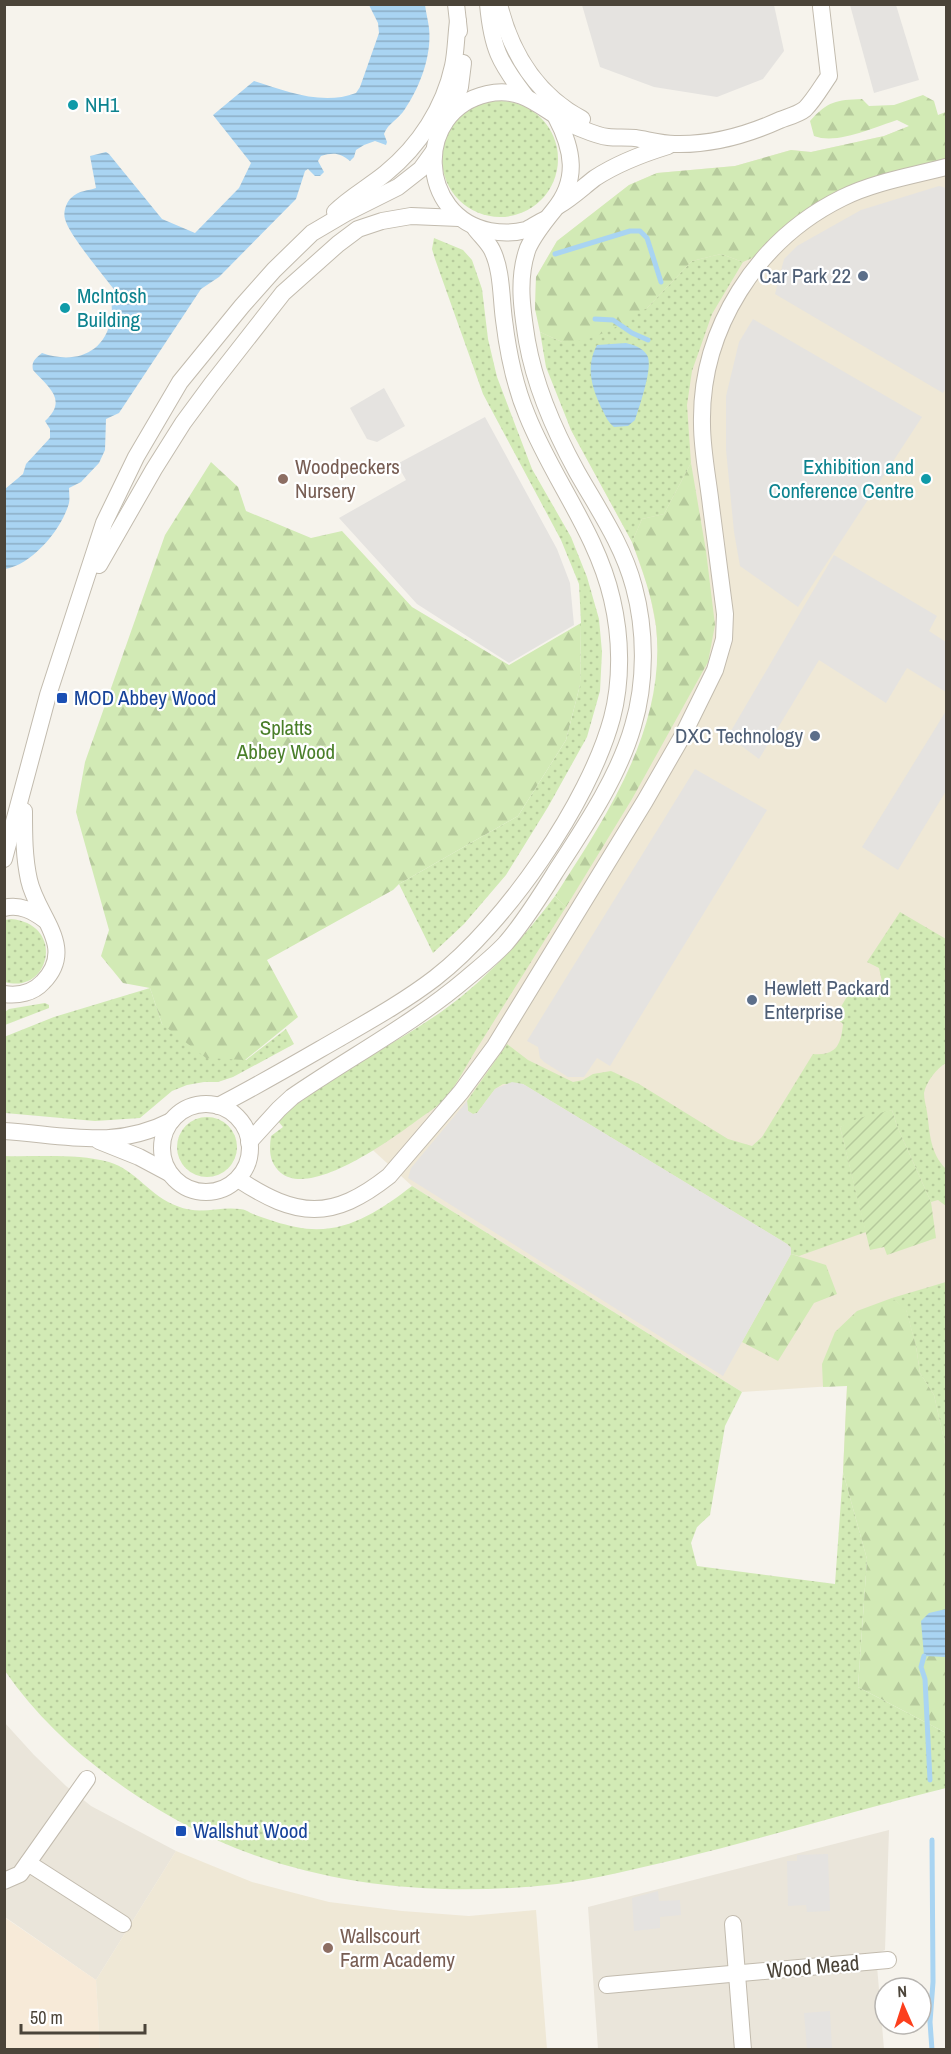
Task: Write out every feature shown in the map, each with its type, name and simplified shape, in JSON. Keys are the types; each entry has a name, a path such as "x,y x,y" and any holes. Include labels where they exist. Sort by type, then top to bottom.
{"street":[{"path":"488,4 491,37 504,69 526,97"},
{"path":"499,4 504,25 522,63 544,91 565,110 584,121 633,138"},
{"path":"451,114 470,100 488,94 505,93 526,97 543,106 556,117 607,137 675,144 713,142 754,132 805,109 829,76 821,7"},
{"path":"312,233 398,187 421,169 434,151 442,127 451,114 460,87 463,57 457,13"},
{"path":"4,859 48,695 104,523 136,457 180,382 274,270 343,204 386,172 415,146 433,118 446,91 453,65 457,13"},
{"path":"249,1142 292,1097 417,1016 465,980 505,943 538,900 579,836 611,780 633,728 642,685 642,635 634,587 612,531 575,469 543,399 528,344 520,289 528,248 568,186 572,168 570,147 556,117"},
{"path":"475,228 500,233 526,230 574,197 594,179 637,155 675,144"},
{"path":"218,1106 387,1010 436,977 478,939 513,898 563,826 597,761 612,717 619,671 618,630 603,566 527,415 511,369 498,273 492,250 475,228 459,218 444,201 436,180 434,151"},
{"path":"238,1179 278,1202 303,1210 344,1204 372,1190 389,1176 446,1111 483,1064 660,777 711,678 722,649 724,614 702,424 704,384 719,327 752,270 793,229 812,215 870,186 946,167"},
{"path":"80,599 130,509 183,423 283,293 338,244 358,230 382,221 411,216 459,218"},
{"path":"4,994 27,992 40,985 51,974 56,960 57,945 30,883 23,849 25,782"},
{"path":"4,908 22,907 35,912 45,920"},
{"path":"206,1104 230,1111 246,1130 249,1142 249,1155 238,1179 221,1189 202,1192 178,1183 164,1161 162,1147 164,1133 171,1121 181,1112 193,1106 206,1104"},
{"path":"4,1131 96,1140 141,1134 171,1121"},
{"path":"96,1140 126,1151 170,1173"},
{"path":"4,1881 20,1874 87,1779"},
{"path":"28,1863 123,1924"},
{"name":"Wood Mead","path":"733,1924 743,2049"},
{"name":"Wood Mead","path":"607,1985 888,1960"}],"shaded area":[{"path":"582,5 774,5 784,51 763,79 717,97 654,87 600,67"},
{"path":"850,5 896,5 919,80 874,93"},
{"path":"946,112 946,1733 867,1559 843,1472 847,1385 742,1392 412,1186 352,1131 520,959 600,840 663,717 656,626 649,590 632,542 571,430 535,309 536,277 557,241 629,185 657,173 735,166 791,150 811,152 884,136"},
{"name":"Car Park 22","path":"939,186 946,188 946,388 943,393 775,294 784,259 797,246 861,210"},
{"path":"753,319 922,417 798,607 740,566 734,532 726,450 726,396 739,342"},
{"path":"384,388 405,426 377,442 367,439 350,408"},
{"path":"485,417 557,549 570,583 574,625 509,663 417,604 339,518 406,480 397,464"},
{"path":"834,555 937,616 929,631 946,642 946,692 907,668 886,703 819,660 759,759 728,736"},
{"path":"946,711 946,791 898,870 862,847"},
{"path":"695,769 767,810 610,1066 597,1058 584,1077 568,1077 544,1062 540,1058 538,1047 527,1041"},
{"path":"512,1082 523,1084 791,1248 791,1254 723,1376 408,1178 411,1168 467,1101 468,1111 473,1114 477,1113 495,1089"},
{"path":"4,1722 66,1786 91,1806 176,1851 96,1980 5,1917"},
{"path":"889,1830 885,1950 876,1954 878,1976 873,1976 873,2036 883,2036 884,2049 598,2049 588,1907"},
{"name":"Wallscourt Farm Academy","path":"176,1851 252,1882 329,1902 469,1916 536,1910 547,2049 100,2049 96,1980"},
{"path":"828,1854 830,1911 807,1912 806,1905 788,1906 787,1861 797,1861 797,1855"},
{"path":"658,1891 659,1901 680,1900 681,1915 660,1917 660,1928 634,1931 632,1898"},
{"path":"4,1917 96,1980 100,2049 5,2049"},
{"path":"830,2011 832,2049 807,2049 804,2013"}],"green space":[{"path":"923,95 934,101 938,115 946,112 946,167 870,186 772,249 743,262 721,254 692,261 647,308 609,331 585,340 562,342 540,332 535,309 536,277 557,241 629,185 657,173 735,166 791,150 811,152 884,136 909,126 897,120 845,137 823,138 814,136 810,121 822,109 839,101 862,99 869,106 894,105"},
{"path":"500,101 522,105 541,118 554,137 558,159 554,181 541,200 522,213 500,217 478,213 459,200 446,181 442,159 446,137 459,118 478,105"},
{"path":"434,238 463,250 472,260 482,289 488,339 497,377 532,469 571,537 587,577 599,619 602,652 600,691 587,737 548,807 506,875 464,924 433,953 399,884 518,816 566,740 580,685 581,623 579,584 561,540 483,394 435,259 432,249"},
{"path":"721,254 743,262 712,314 692,371 687,405 691,463 664,514 642,519 632,542 571,430 546,367 540,332 562,342 647,308 692,261"},
{"name":"Splatts Abbey Wood","path":"211,462 238,487 246,511 311,538 342,531 412,607 509,665 581,623 580,685 566,740 518,816 399,884 393,890 267,960 298,1017 245,1060 206,1058 162,1024 150,988 123,983 101,956 109,930 76,812 85,762 165,535"},
{"path":"691,463 706,551 715,625 708,662 632,799 566,907 555,896 613,802 643,734 652,699 657,663 656,626 649,593 632,542 642,519 664,514"},
{"path":"555,896 566,907 444,1100 372,1151 331,1172 312,1178 295,1179 277,1169 272,1161 270,1146 271,1136 283,1127 277,1120 337,1077 420,1026 457,1000 502,958"},
{"path":"900,912 946,939 946,1063 932,1076 924,1093 932,1143 946,1169 946,1206 938,1200 931,1202 892,1110 840,1127 866,1232 799,1256 791,1254 791,1248 787,1244 523,1084 503,1084 495,1089 477,1113 473,1114 468,1111 467,1101 507,1044 528,1060 573,1082 583,1080 593,1074 611,1071 639,1084 728,1139 752,1146 762,1137 813,1054 827,1053 836,1048 841,1038 843,1024 835,1017 852,988 871,989 875,984 882,982 879,968 867,962"},
{"path":"11,919 28,924 40,933 45,945 46,957 41,969 33,978 20,983 5,982 5,920"},
{"path":"150,988 162,1024 246,1060 286,1029 294,1044 233,1077 218,1082 187,1085 172,1091 140,1118 95,1121 5,1113 4,1037 54,1017"},
{"path":"45,1003 49,1005 49,1008 5,1025 5,1012 9,1009"},
{"path":"892,1110 931,1202 936,1238 887,1255 884,1247 870,1250 840,1127 859,1118"},
{"path":"201,1117 213,1117 229,1125 235,1135 237,1147 235,1159 229,1169 213,1177 201,1177 185,1169 177,1153 177,1141 185,1125"},
{"path":"4,1156 70,1156 109,1162 127,1171 168,1202 186,1209 202,1211 242,1209 280,1223 313,1229 329,1228 359,1220 386,1205 412,1186 742,1392 725,1426 710,1515 697,1527 691,1543 697,1566 835,1584 843,1472 867,1559 858,1687 946,1733 946,1788 712,1851 602,1876 557,1884 458,1889 409,1887 359,1881 311,1872 264,1858 217,1840 173,1818 125,1788 60,1735 40,1715 5,1671"},
{"path":"791,1254 826,1265 837,1294 814,1303 778,1361 742,1342"},
{"path":"946,1282 946,1465 945,1444 934,1395 920,1373 916,1346 906,1310 892,1298"},
{"path":"892,1298 906,1309 916,1346 920,1373 934,1395 945,1444 946,1733 858,1687 867,1559 843,1472 847,1386 823,1387 822,1364 835,1332 857,1311"}],"water":[{"path":"369,5 425,5 429,28 429,49 420,81 405,109 386,130 384,134 386,145 375,141 364,145 356,150 350,161 337,154 321,156 318,161 324,172 320,176 315,176 308,169 305,171 296,199 219,277 201,289 119,413 106,419 105,450 99,463 81,482 69,488 69,503 53,534 25,561 5,569 5,489 23,474 26,464 50,438 50,429 45,421 52,414 56,400 54,394 33,370 33,362 42,353 65,357 86,354 102,341 111,319 112,303 116,292 80,245 64,216 65,208 74,195 96,188 90,156 106,152 109,154 162,219 195,233 239,188 251,163 213,115 254,81 291,93 317,98 343,97 356,93 379,33 378,23"},
{"path":"626,343 645,352 649,360 649,368 635,420 628,426 614,427 606,417 596,394 591,378 591,362 597,345"},
{"path":"946,1609 946,1657 924,1656 921,1621 929,1613"}],"waterway":[{"path":"555,254 630,231 640,231 647,238 661,282"},
{"path":"595,319 613,320 632,333 648,340"},
{"path":"924,1656 921,1667 925,1679 930,1780"},
{"path":"932,1840 933,1982 930,2022 932,2050"}],"place":[{"name":"NH1","path":"73,105"},
{"name":"Car Park 22","path":"863,276"},
{"name":"McIntosh Building","path":"65,308"},
{"name":"Woodpeckers Nursery","path":"283,479"},
{"name":"Exhibition and Conference Centre","path":"926,479"},
{"name":"MOD Abbey Wood","path":"62,698"},
{"name":"DXC Technology","path":"815,736"},
{"name":"Hewlett Packard Enterprise","path":"752,1000"},
{"name":"Wallshut Wood","path":"181,1831"},
{"name":"Wallscourt Farm Academy","path":"328,1948"}]}
